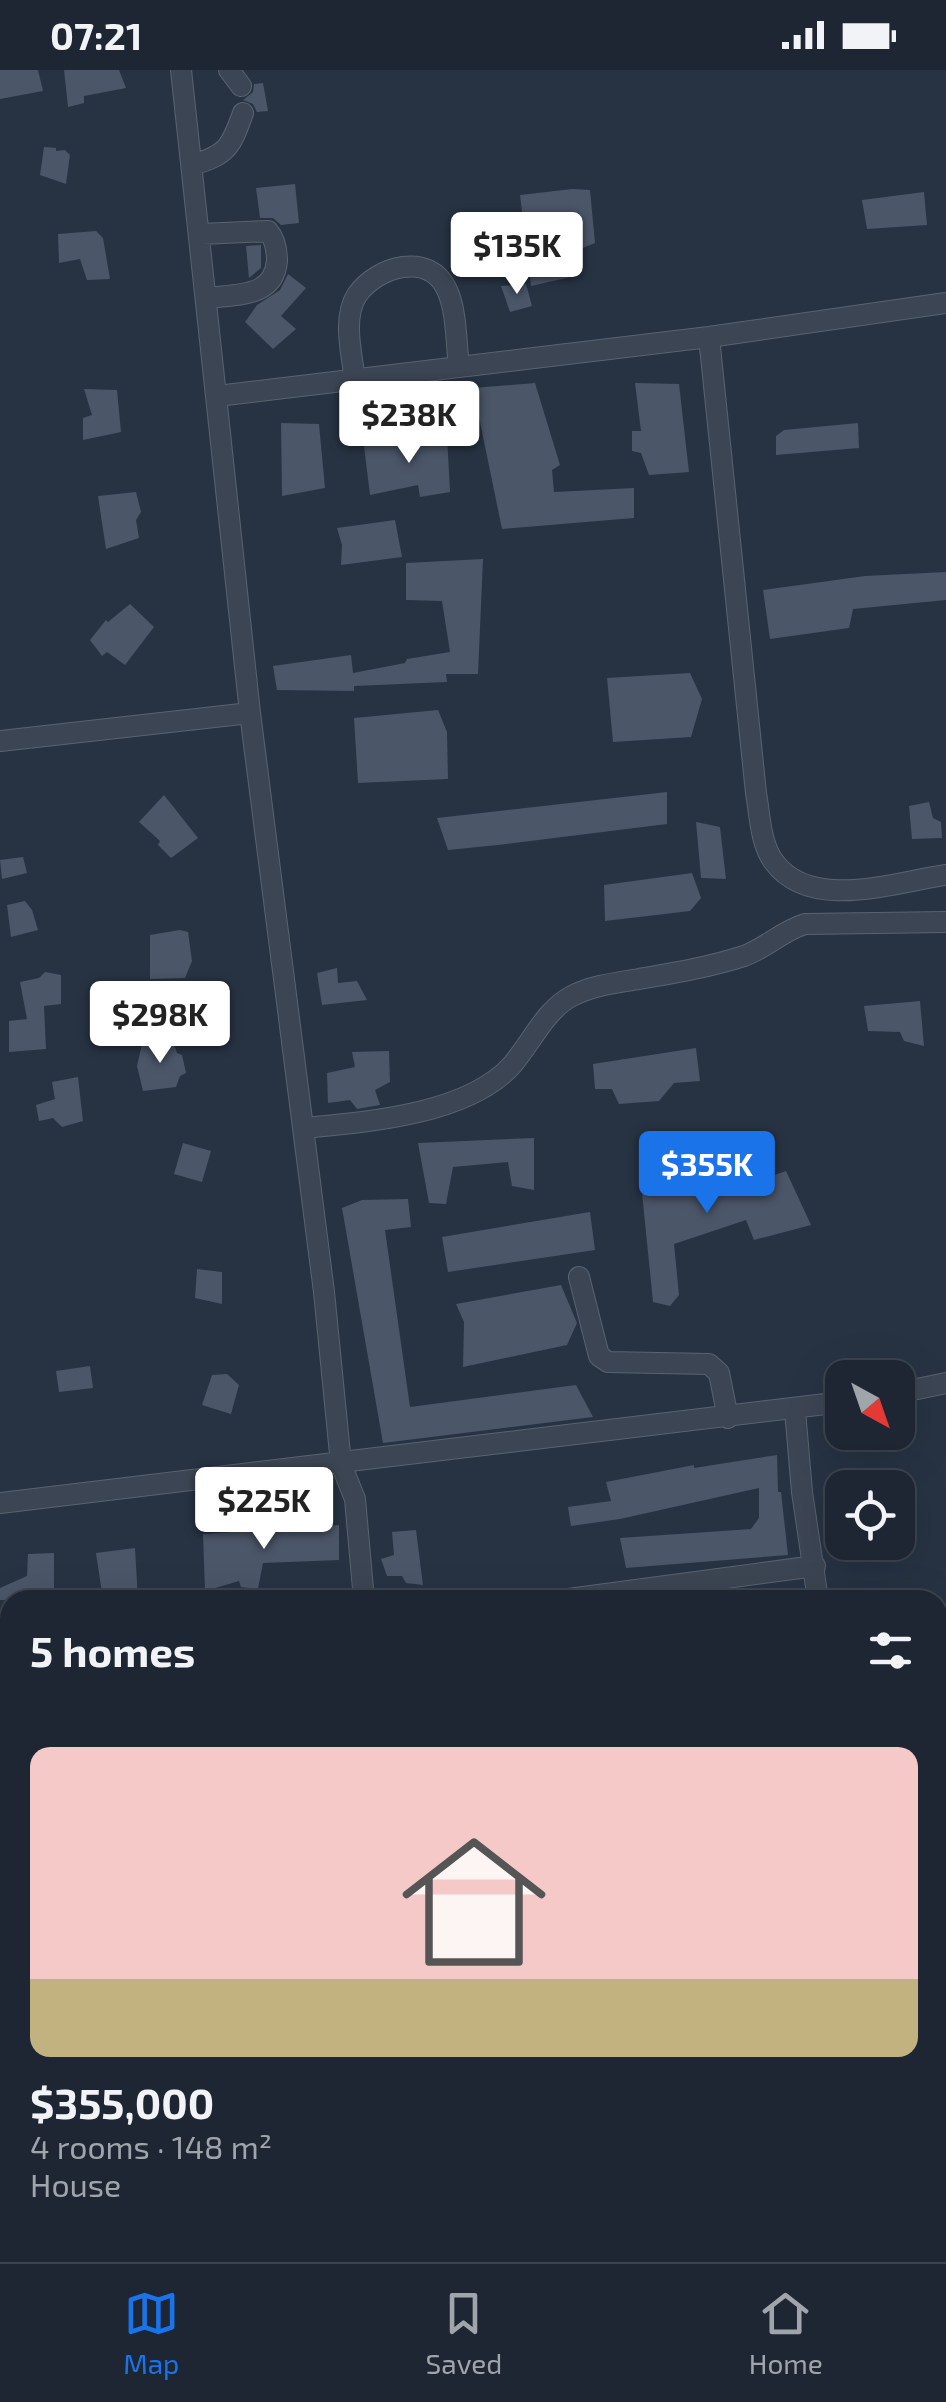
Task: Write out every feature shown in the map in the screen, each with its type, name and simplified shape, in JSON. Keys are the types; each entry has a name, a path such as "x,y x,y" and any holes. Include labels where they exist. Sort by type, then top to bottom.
{"street":[{"path":"181,70 250,712 324,1292 341,1464 355,1499 363,1590"},
{"path":"192,165 217,158 234,138 243,114"},
{"path":"201,234 268,231 274,238 277,259 270,282 259,291 208,298"},
{"path":"354,380 349,330 356,296 384,272 415,264 439,276 449,292 458,367"},
{"path":"218,396 709,337 946,302"},
{"path":"709,337 756,793 764,840 772,860 806,886 847,890 946,874"},
{"path":"0,742 250,712"},
{"path":"303,1128 396,1119 482,1087 510,1068 566,998 586,988 677,972 748,954 789,929 805,924 946,922"},
{"path":"579,1277 599,1356 608,1362 708,1364 720,1373 728,1418"},
{"path":"915,1389 946,1383"},
{"path":"0,1502 825,1405"},
{"path":"795,1410 802,1492 817,1590"},
{"path":"682,1590 815,1566"}],"building":[{"path":"0,70 38,70 43,91 0,99"},
{"path":"64,70 119,70 126,88 84,96 84,103 68,107"},
{"path":"263,83 268,111 257,112 253,104 243,100 253,92 254,84"},
{"path":"44,147 65,150 70,155 66,184 40,175"},
{"path":"295,184 299,223 281,225 273,218 260,218 256,188"},
{"path":"590,190 595,243 578,250 580,275 531,286 520,195"},
{"path":"924,192 927,225 867,229 862,200"},
{"path":"96,231 103,238 110,279 87,280 80,259 59,263 58,234"},
{"path":"261,245 261,268 249,278 246,246"},
{"path":"288,274 306,288 281,316 296,329 273,349 245,322 257,305 280,290"},
{"path":"526,284 532,306 510,312 501,286"},
{"path":"535,383 560,465 552,470 554,492 634,488 634,518 502,529 473,388"},
{"path":"635,383 679,384 689,472 649,475 641,453 632,451 632,431 641,431"},
{"path":"84,389 117,390 121,432 83,440 83,418 92,415"},
{"path":"281,423 319,424 325,488 282,496"},
{"path":"858,423 859,448 776,455 776,436 784,430"},
{"path":"447,435 450,492 420,497 418,485 370,495 364,446"},
{"path":"136,492 141,512 136,520 139,538 106,549 98,496"},
{"path":"395,520 402,557 341,565 342,545 337,528"},
{"path":"483,559 478,674 446,674 447,682 354,686 354,691 277,690 273,666 351,655 353,673 450,652 442,601 406,600 406,563"},
{"path":"946,572 946,600 853,609 849,628 770,639 763,590 865,576"},
{"path":"130,604 154,627 125,665 107,652 102,656 90,640 106,620"},
{"path":"690,673 702,699 691,737 613,742 607,678"},
{"path":"438,710 447,732 448,779 358,783 354,718"},
{"path":"667,792 667,824 498,845 448,850 437,818"},
{"path":"164,795 198,838 171,858 158,845 160,841 139,822"},
{"path":"929,802 933,818 941,822 942,838 912,839 909,806"},
{"path":"696,822 720,827 726,879 701,878"},
{"path":"23,857 27,873 2,879 0,860"},
{"path":"692,873 701,898 690,911 605,921 604,885"},
{"path":"25,901 38,930 11,937 7,905"},
{"path":"188,932 192,961 185,978 150,979 150,935"},
{"path":"337,968 338,983 357,981 367,1000 322,1005 317,973"},
{"path":"45,972 61,975 61,1004 44,1006 46,1049 9,1052 9,1021 27,1019 20,982 39,978"},
{"path":"920,1001 924,1046 904,1041 900,1032 868,1031 864,1006"},
{"path":"173,1041 177,1053 182,1055 186,1073 180,1076 176,1087 143,1091 137,1066 142,1044"},
{"path":"696,1048 700,1081 674,1083 659,1101 619,1104 612,1089 595,1089 593,1064"},
{"path":"389,1051 390,1082 375,1090 380,1105 357,1109 350,1100 328,1103 327,1073 355,1067 352,1052"},
{"path":"78,1077 83,1121 62,1127 53,1118 39,1121 36,1105 55,1099 52,1082"},
{"path":"534,1138 534,1190 512,1186 508,1162 453,1167 446,1204 429,1203 418,1143"},
{"path":"183,1143 211,1151 202,1182 174,1174"},
{"path":"674,1158 689,1195 735,1193 733,1189 786,1171 811,1225 754,1240 746,1220 674,1244 679,1295 670,1306 653,1302 639,1163"},
{"path":"408,1199 411,1227 385,1230 410,1407 576,1385 593,1417 383,1443 342,1208 362,1200"},
{"path":"590,1212 595,1250 448,1272 442,1237"},
{"path":"197,1269 222,1272 222,1304 195,1298"},
{"path":"561,1285 577,1323 567,1345 463,1367 464,1322 456,1304"},
{"path":"90,1366 93,1388 59,1392 56,1371"},
{"path":"227,1374 239,1385 231,1414 202,1405 212,1375"},
{"path":"777,1455 778,1492 788,1555 626,1568 620,1538 751,1529 759,1518 759,1488 571,1526 568,1507 611,1501 606,1482 694,1465"},
{"path":"339,1525 339,1560 263,1563 258,1589 241,1587 239,1581 205,1590 203,1534"},
{"path":"416,1530 423,1585 406,1583 402,1576 387,1576 381,1559 394,1555 392,1532"},
{"path":"135,1548 137,1590 102,1590 96,1553"},
{"path":"54,1553 54,1590 0,1590 27,1576 28,1554"}]}
